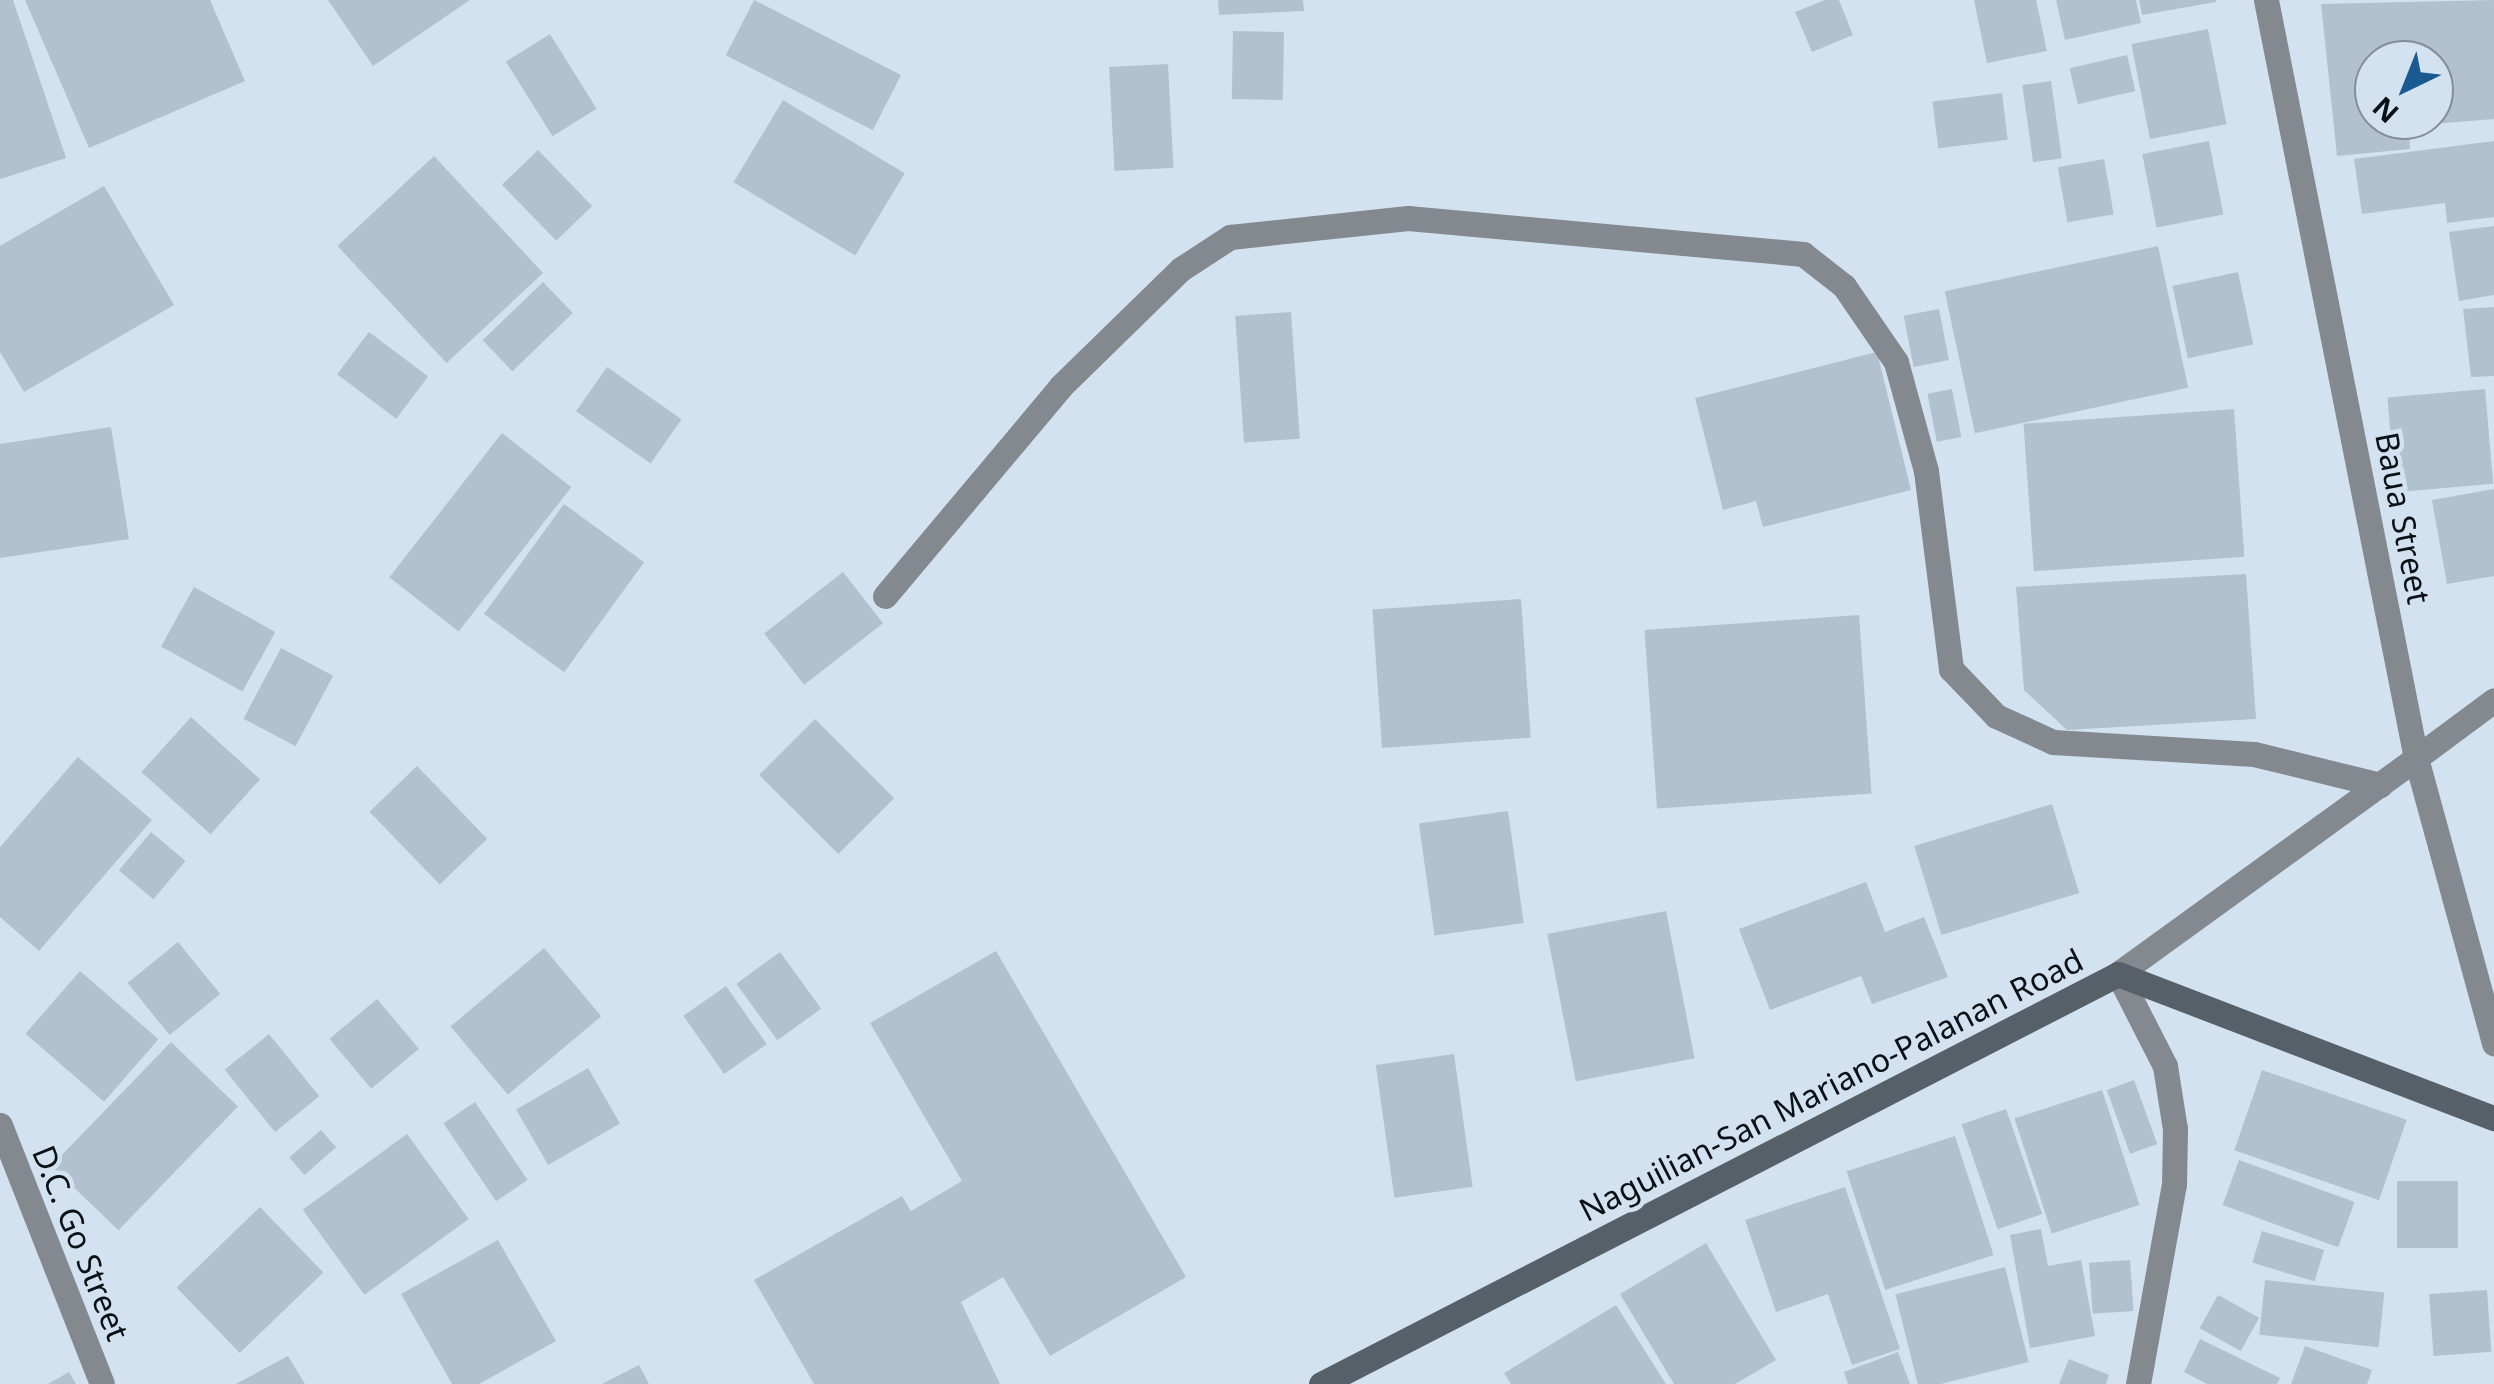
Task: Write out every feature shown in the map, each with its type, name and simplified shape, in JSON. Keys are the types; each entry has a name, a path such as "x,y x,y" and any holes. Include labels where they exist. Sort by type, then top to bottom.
{"main road":[{"name":"Naguilian-San Mariano-Palanan Road","path":"1321,1384 2118,974 2494,1118"}],"street":[{"name":"Baua Street","path":"2266,0 2416,758 2494,1044"},
{"path":"885,596 1061,386 1181,268 1230,237 1408,218 1803,254 1844,286 1896,362 1926,471 1952,669 1996,716 2053,742 2254,754 2380,786"},
{"path":"2138,1384 2174,1184 2174,1128 2165,1066 2118,974 2494,700"},
{"name":"D.C. Go Street","path":"0,1125 102,1384"}],"building":[{"path":"0,0 13,0 66,158 0,179"},
{"path":"25,0 210,0 245,81 89,148"},
{"path":"328,0 470,0 373,66"},
{"path":"754,0 901,75 873,130 726,55"},
{"path":"1218,0 1303,0 1304,11 1219,15"},
{"path":"1825,0 1839,0 1853,35 1812,52 1795,12"},
{"path":"1974,0 2036,0 2047,51 1987,63"},
{"path":"2056,0 2136,0 2141,23 2065,40"},
{"path":"2139,0 2216,0 2216,2 2142,15"},
{"path":"2494,0 2494,119 2454,122 2454,40 2354,40 2354,140 2410,140 2410,149 2337,156 2321,4"},
{"path":"2208,29 2227,124 2150,139 2131,44"},
{"path":"1233,31 1284,32 1283,100 1232,99"},
{"path":"550,34 597,109 553,136 506,62"},
{"path":"2127,55 2135,91 2078,104 2070,68"},
{"path":"1168,64 1173,168 1115,171 1109,67"},
{"path":"2051,81 2062,158 2033,162 2022,85"},
{"path":"2002,93 2008,140 1938,148 1933,102"},
{"path":"783,100 905,173 855,255 734,182"},
{"path":"2209,141 2223,215 2157,228 2142,154"},
{"path":"2494,141 2494,217 2447,223 2445,203 2362,214 2354,159"},
{"path":"538,150 592,206 556,241 502,185"},
{"path":"434,156 543,273 447,363 337,246"},
{"path":"2104,159 2114,214 2067,222 2058,167"},
{"path":"104,186 174,305 24,392 0,352 0,246"},
{"path":"2494,226 2494,295 2459,301 2449,232"},
{"path":"2158,246 2188,388 1975,433 1945,291"},
{"path":"2238,272 2253,344 2188,358 2172,286"},
{"path":"543,282 573,313 512,371 483,340"},
{"path":"2494,307 2494,376 2471,377 2463,309"},
{"path":"1939,309 1949,360 1914,367 1904,316"},
{"path":"1291,312 1300,439 1244,443 1235,316"},
{"path":"369,332 428,377 396,419 337,374"},
{"path":"1877,352 1911,490 1763,527 1756,501 1723,510 1695,398"},
{"path":"607,367 682,419 651,463 576,411"},
{"path":"1952,389 1961,437 1937,442 1927,394"},
{"path":"2485,389 2493,484 2396,492 2387,398"},
{"path":"2234,409 2244,557 2034,571 2024,424"},
{"path":"111,427 129,539 0,558 0,444"},
{"path":"502,433 571,487 459,631 389,577"},
{"path":"2494,489 2494,576 2447,584 2432,500"},
{"path":"564,504 644,562 564,672 484,614"},
{"path":"843,572 883,623 804,685 764,634"},
{"path":"2246,574 2256,719 2067,730 2024,690 2016,587"},
{"path":"194,587 275,632 242,692 161,646"},
{"path":"1521,599 1531,738 1382,748 1372,609"},
{"path":"1859,615 1871,794 1657,809 1645,630"},
{"path":"281,648 333,676 296,746 243,719"},
{"path":"191,717 260,779 211,834 141,772"},
{"path":"815,719 894,798 838,854 759,775"},
{"path":"78,757 152,820 39,951 0,917 0,847"},
{"path":"417,766 487,839 440,885 370,812"},
{"path":"2052,804 2079,893 1941,935 1914,846"},
{"path":"1508,811 1524,923 1435,935 1419,824"},
{"path":"151,832 185,861 153,899 119,870"},
{"path":"1866,882 1885,932 1924,917 1948,977 1872,1004 1861,976 1770,1010 1739,929"},
{"path":"1666,911 1695,1058 1576,1081 1547,934"},
{"path":"178,942 220,994 170,1035 127,983"},
{"path":"544,948 601,1016 508,1095 451,1026"},
{"path":"996,951 1186,1277 1050,1356 1003,1277 961,1302 1000,1384 814,1384 754,1280 902,1196 911,1211 962,1181 870,1023"},
{"path":"780,952 821,1009 777,1040 736,984"},
{"path":"80,971 158,1039 104,1102 26,1034"},
{"path":"726,986 767,1044 724,1074 683,1016"},
{"path":"377,999 419,1049 371,1089 330,1039"},
{"path":"269,1034 319,1096 275,1132 225,1070"},
{"path":"171,1042 238,1107 118,1230 52,1166"},
{"path":"1454,1054 1473,1187 1394,1198 1376,1065"},
{"path":"588,1068 620,1123 548,1165 516,1110"},
{"path":"2262,1070 2407,1120 2379,1200 2234,1150"},
{"path":"2134,1080 2157,1144 2130,1154 2107,1090"},
{"path":"2102,1090 2139,1205 2052,1234 2015,1118"},
{"path":"475,1102 528,1180 496,1201 443,1123"},
{"path":"2006,1109 2042,1214 1998,1229 1962,1124"},
{"path":"321,1130 336,1147 304,1175 289,1158"},
{"path":"407,1134 469,1219 364,1295 303,1210"},
{"path":"1955,1136 1994,1255 1885,1290 1847,1171"},
{"path":"2239,1160 2355,1202 2338,1247 2223,1205"},
{"path":"2397,1181 2458,1181 2458,1248 2397,1248"},
{"path":"1845,1187 1900,1349 1852,1365 1828,1294 1776,1312 1745,1220"},
{"path":"260,1207 323,1272 240,1353 177,1288"},
{"path":"2041,1229 2048,1266 2081,1260 2095,1336 2030,1348 2010,1235"},
{"path":"2262,1231 2324,1250 2315,1282 2252,1263"},
{"path":"498,1240 556,1341 479,1384 452,1384 401,1294"},
{"path":"1706,1243 1776,1360 1735,1384 1674,1384 1620,1294"},
{"path":"2130,1260 2134,1311 2093,1314 2089,1263"},
{"path":"2005,1267 2029,1362 1941,1384 1918,1384 1895,1294"},
{"path":"2265,1280 2384,1293 2379,1347 2259,1335"},
{"path":"2487,1290 2491,1352 2433,1356 2429,1294"},
{"path":"2218,1295 2259,1318 2241,1351 2200,1328"},
{"path":"1616,1305 1666,1384 1511,1384 1504,1373"},
{"path":"2200,1339 2280,1378 2277,1384 2207,1384 2184,1372"},
{"path":"2305,1346 2372,1370 2367,1384 2291,1384"},
{"path":"1898,1352 1910,1384 1848,1384 1844,1372"},
{"path":"288,1356 305,1384 236,1384"},
{"path":"2069,1359 2109,1375 2106,1384 2059,1384"},
{"path":"639,1365 649,1384 602,1384"},
{"path":"69,1372 76,1384 48,1384"}]}
